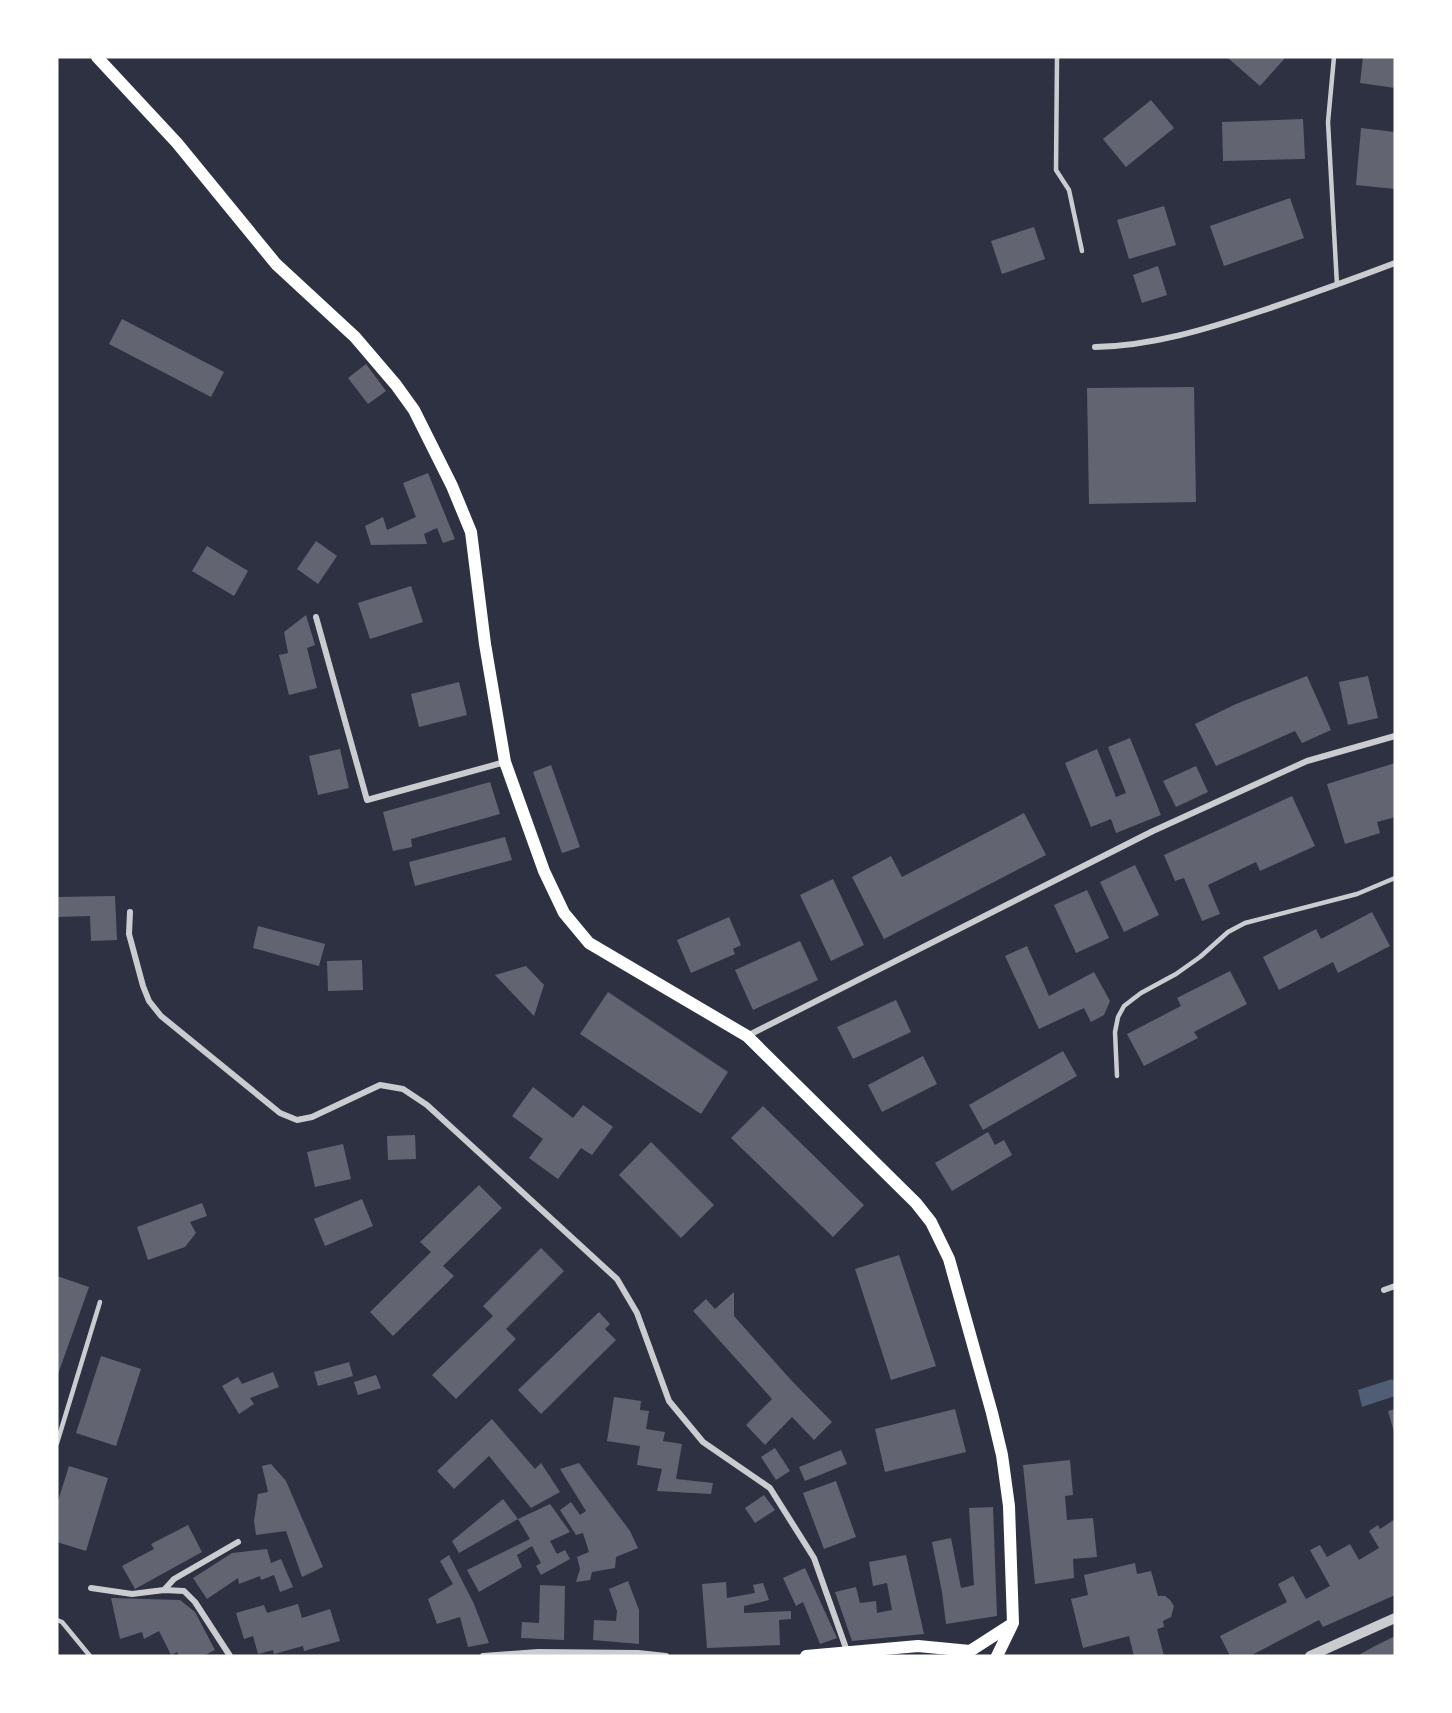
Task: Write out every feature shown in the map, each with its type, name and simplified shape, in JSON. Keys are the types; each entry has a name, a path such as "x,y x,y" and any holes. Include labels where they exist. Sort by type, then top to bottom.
{"main road":[{"path":"97,57 177,143 276,264 355,337 414,410 443,467 471,532 485,644 506,762 543,871 564,913 589,944 747,1036 916,1203 931,1222 949,1259 1002,1455 1009,1506 1013,1623 997,1656"},
{"path":"806,1656 918,1646 971,1653 1013,1623"}],"street":[{"path":"1095,347 1174,337 1222,324 1395,263"},
{"path":"316,617 367,800 506,762"},
{"path":"747,1036 1153,831 1307,761 1395,736"},
{"path":"130,912 129,934 149,1001 161,1016 280,1113 297,1120 312,1117 380,1085 404,1089 427,1105 617,1279 637,1312 669,1401 703,1442 770,1488 808,1548 814,1558 847,1651"},
{"path":"1384,1290 1395,1286"},
{"path":"164,1590 174,1579 238,1542"},
{"path":"91,1587 132,1594 164,1590 184,1591 195,1602 230,1656"},
{"path":"1310,1656 1395,1618"},
{"path":"483,1656 538,1652 638,1653 666,1656"}],"lane":[{"path":"1056,57 1056,170 1069,190 1082,251"},
{"path":"1334,57 1328,122 1337,285"},
{"path":"1117,1076 1115,1032 1118,1017 1124,1006 1141,993 1176,974 1200,957 1228,932 1245,923 1357,894 1395,878"},
{"path":"57,1443 100,1302"},
{"path":"57,1620 62,1622 90,1656"}],"water":[{"path":"1392,1379 1395,1382 1395,1396 1362,1407 1358,1390"}],"building":[{"path":"1229,57 1286,57 1260,86"},
{"path":"1363,57 1395,57 1395,88 1360,83"},
{"path":"1151,100 1174,128 1126,167 1103,139"},
{"path":"1303,119 1305,159 1223,161 1222,122"},
{"path":"1361,128 1395,132 1395,189 1356,185"},
{"path":"1290,198 1304,238 1224,266 1210,226"},
{"path":"1164,206 1176,245 1129,259 1117,220"},
{"path":"1034,227 1045,259 1002,274 991,241"},
{"path":"1158,266 1167,295 1142,303 1133,275"},
{"path":"122,319 224,372 211,397 109,344"},
{"path":"366,364 386,391 368,404 348,378"},
{"path":"1194,387 1196,502 1089,504 1087,388"},
{"path":"428,473 455,539 443,543 437,528 424,534 427,544 371,545 365,526 383,517 387,530 416,517 403,483"},
{"path":"316,541 337,556 318,584 297,569"},
{"path":"207,546 248,571 234,596 192,571"},
{"path":"411,586 423,622 370,639 358,603"},
{"path":"306,615 315,645 307,648 317,688 289,695 279,655 288,653 284,632"},
{"path":"1307,676 1331,730 1302,743 1295,731 1216,766 1195,724 1236,704"},
{"path":"1368,676 1378,718 1348,725 1339,682"},
{"path":"459,682 467,715 419,727 411,694"},
{"path":"1130,738 1161,815 1116,833 1111,819 1091,827 1065,763 1097,749 1116,797 1126,793 1108,747"},
{"path":"340,749 349,788 318,795 309,756"},
{"path":"1395,763 1395,817 1377,822 1380,833 1345,844 1327,784"},
{"path":"551,765 580,847 562,853 533,772"},
{"path":"1196,766 1208,792 1176,807 1163,781"},
{"path":"490,782 500,814 411,839 412,847 393,851 383,812"},
{"path":"1292,796 1315,846 1260,871 1256,862 1208,885 1220,914 1202,921 1184,878 1175,881 1164,855"},
{"path":"1024,813 1046,855 884,939 852,877 891,856 902,877"},
{"path":"505,837 512,860 415,886 409,862"},
{"path":"1135,865 1159,915 1124,932 1100,882"},
{"path":"833,879 864,945 831,961 800,895"},
{"path":"1087,890 1109,938 1076,953 1054,905"},
{"path":"115,896 117,940 91,941 90,916 57,917 57,897"},
{"path":"1372,912 1390,946 1338,973 1333,962 1279,990 1263,957 1316,929 1321,939"},
{"path":"729,917 741,945 733,949 735,954 691,973 677,940"},
{"path":"258,926 325,944 319,966 253,948"},
{"path":"800,941 818,980 753,1010 735,970"},
{"path":"1027,946 1049,996 1094,972 1110,1001 1104,1015 1091,1022 1084,1008 1039,1029 1005,956"},
{"path":"362,960 363,990 328,991 327,961"},
{"path":"526,966 544,985 534,1016 495,975"},
{"path":"1230,971 1247,1004 1194,1032 1198,1038 1144,1066 1127,1034 1181,1006 1177,998"},
{"path":"608,992 728,1072 701,1114 580,1034"},
{"path":"896,1000 911,1032 853,1059 837,1027"},
{"path":"1063,1051 1077,1076 983,1130 969,1105"},
{"path":"923,1056 937,1084 882,1112 868,1085"},
{"path":"533,1087 573,1118 583,1105 613,1127 592,1155 581,1148 558,1179 529,1158 543,1139 512,1116"},
{"path":"763,1106 864,1205 833,1237 731,1138"},
{"path":"988,1132 995,1145 1004,1140 1012,1155 952,1191 935,1163"},
{"path":"415,1135 416,1159 388,1160 387,1136"},
{"path":"651,1142 714,1205 681,1238 619,1175"},
{"path":"343,1144 351,1179 315,1187 307,1152"},
{"path":"479,1185 502,1208 443,1266 454,1276 393,1336 370,1312 431,1252 420,1242"},
{"path":"362,1199 373,1226 325,1246 314,1219"},
{"path":"202,1203 207,1216 190,1222 196,1233 185,1247 148,1260 137,1227"},
{"path":"541,1248 564,1271 506,1329 516,1339 456,1399 432,1375 493,1316 483,1306"},
{"path":"899,1255 936,1366 891,1380 855,1269"},
{"path":"57,1276 89,1287 57,1377"},
{"path":"734,1292 734,1316 832,1422 814,1440 792,1417 765,1445 746,1425 772,1399 693,1311 706,1299 715,1309"},
{"path":"599,1312 610,1324 605,1329 616,1340 541,1414 518,1390"},
{"path":"101,1356 141,1369 116,1446 76,1433"},
{"path":"349,1362 353,1376 318,1386 314,1372"},
{"path":"273,1372 279,1387 250,1398 254,1404 239,1414 222,1386 238,1377 242,1384"},
{"path":"376,1375 381,1388 358,1395 354,1382"},
{"path":"614,1397 641,1401 640,1410 649,1411 646,1429 665,1432 663,1441 682,1444 676,1479 713,1483 711,1494 657,1491 662,1469 637,1465 640,1446 607,1441"},
{"path":"955,1409 966,1452 885,1472 875,1429"},
{"path":"1395,1409 1395,1431 1394,1432 1388,1411"},
{"path":"492,1419 535,1469 541,1463 560,1492 531,1508 489,1456 454,1489 437,1471"},
{"path":"775,1448 790,1471 776,1480 761,1457"},
{"path":"841,1450 847,1464 805,1481 799,1467"},
{"path":"1070,1460 1073,1495 1065,1496 1067,1520 1093,1518 1097,1557 1073,1559 1074,1578 1035,1584 1023,1465"},
{"path":"579,1463 630,1531 638,1548 616,1557 615,1568 592,1572 590,1580 576,1582 580,1569 577,1557 589,1552 583,1533 576,1535 560,1510 571,1502 580,1515 586,1511 560,1469"},
{"path":"271,1464 286,1481 323,1567 302,1577 286,1531 256,1535 254,1521 258,1494 268,1492 262,1466"},
{"path":"69,1466 108,1478 86,1551 57,1542 57,1504"},
{"path":"836,1481 856,1537 824,1549 803,1493"},
{"path":"764,1495 775,1510 755,1523 745,1508"},
{"path":"503,1499 518,1519 459,1553 452,1541"},
{"path":"550,1504 570,1532 550,1541 557,1554 565,1550 570,1559 541,1575 536,1566 541,1563 532,1546 517,1555 522,1567 479,1592 467,1570 530,1539 518,1519"},
{"path":"993,1507 997,1616 946,1624 932,1542 951,1538 961,1588 974,1585 969,1508"},
{"path":"1395,1519 1395,1595 1323,1627 1319,1620 1250,1656 1230,1656 1220,1636 1287,1602 1278,1584 1293,1576 1306,1599 1330,1586 1310,1550 1320,1545 1327,1557 1350,1544 1359,1560 1379,1548 1369,1531 1378,1525 1380,1529"},
{"path":"188,1525 202,1552 135,1589 122,1566 154,1549 151,1544"},
{"path":"267,1549 271,1563 281,1559 293,1587 280,1592 274,1575 261,1580 260,1576 239,1584 238,1578 207,1599 193,1578 232,1553"},
{"path":"449,1555 474,1604 489,1643 468,1647 460,1617 437,1624 428,1599 453,1584 440,1561"},
{"path":"906,1555 924,1634 852,1641 835,1592 856,1587 860,1603 876,1601 877,1613 892,1610 887,1583 873,1586 869,1562"},
{"path":"1135,1563 1137,1574 1151,1571 1158,1596 1165,1596 1174,1606 1171,1617 1163,1621 1164,1627 1157,1629 1164,1656 1134,1656 1129,1636 1083,1648 1071,1599 1088,1595 1084,1575"},
{"path":"805,1568 837,1638 820,1644 803,1602 796,1606 783,1578"},
{"path":"628,1581 639,1610 639,1644 593,1640 594,1620 616,1621 617,1611 609,1589"},
{"path":"726,1582 727,1598 755,1593 753,1585 763,1583 769,1600 744,1606 744,1613 791,1611 791,1619 779,1620 780,1645 707,1648 702,1584"},
{"path":"540,1585 565,1586 564,1640 521,1638 522,1622 539,1623"},
{"path":"111,1598 180,1600 195,1612 215,1650 203,1656 179,1656 177,1652 171,1655 159,1631 144,1639 142,1632 120,1639"},
{"path":"298,1604 302,1618 330,1609 340,1641 304,1651 303,1646 274,1654 273,1650 258,1654 253,1636 244,1639 236,1613 264,1605 267,1613"},
{"path":"1395,1636 1395,1656 1357,1656 1373,1647"}]}
